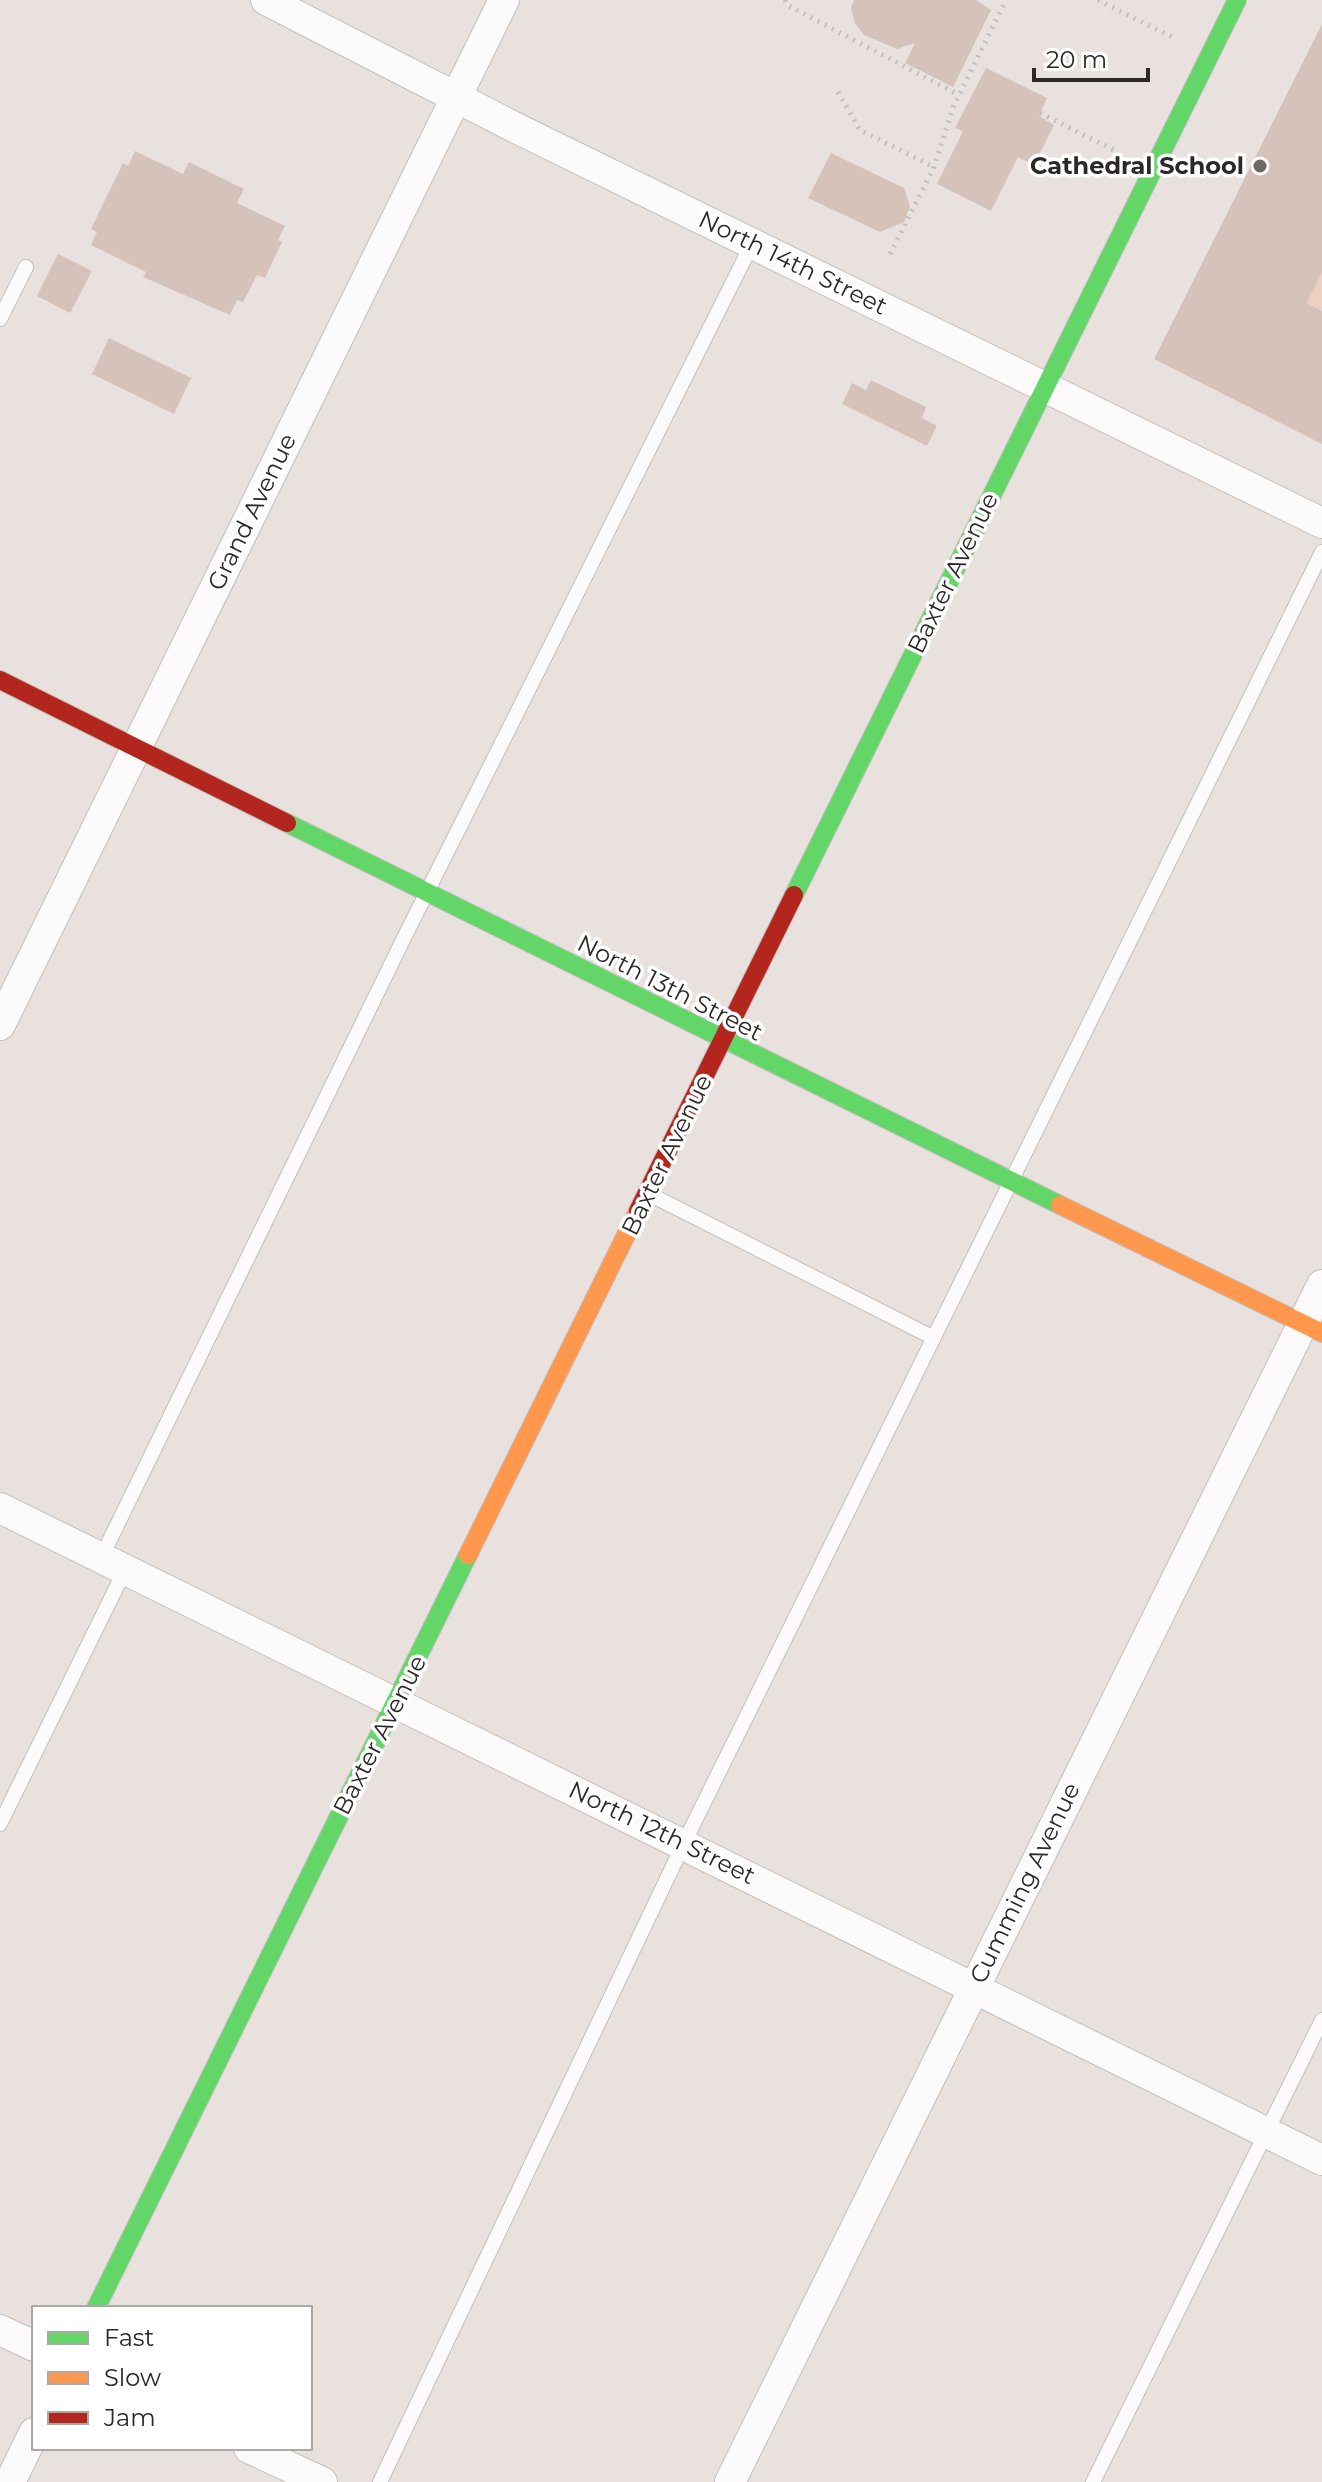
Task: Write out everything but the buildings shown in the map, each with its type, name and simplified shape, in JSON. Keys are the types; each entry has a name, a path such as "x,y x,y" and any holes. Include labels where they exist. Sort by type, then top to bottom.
{"street":[{"name":"North 14th Street","path":"266,0 752,244 1322,523"},
{"name":"Grand Avenue","path":"0,1025 504,0"},
{"name":"Baxter Avenue","path":"97,2306 1237,0"},
{"name":"North 13th Street","path":"0,680 723,1041 1312,1328"},
{"name":"Cumming Avenue","path":"730,2482 974,1986 1312,1328 1322,1285"},
{"name":"North 12th Street","path":"0,1508 1322,2160"},
{"path":"0,2330 32,2345"},
{"path":"10,2482 32,2437"},
{"path":"253,2450 322,2482"}],"lane":[{"path":"0,1824 113,1564 427,892 752,244"},
{"path":"0,319 26,267"},
{"path":"380,2482 684,1843 1322,552"},
{"path":"649,1194 934,1338"},
{"path":"1093,2482 1322,2020"}],"path":[{"path":"785,0 787,5 959,95"},
{"path":"890,254 934,167 959,95 1006,0"},
{"path":"1098,0 1209,57"},
{"path":"838,92 860,130 934,167"},
{"path":"1040,113 1153,169"}],"shaded area":[{"path":"1322,273 1322,311 1307,303"}],"traffic: fast":[{"path":"794,895 1237,0"},
{"path":"287,823 1060,1205"},
{"path":"97,2306 468,1555"}],"traffic: slow":[{"path":"1060,1205 1322,1333"},
{"path":"468,1555 638,1211"}],"traffic: jam":[{"path":"0,680 287,823"},
{"path":"638,1211 794,895"}],"place":[{"name":"Cathedral School","path":"1260,166"}]}
